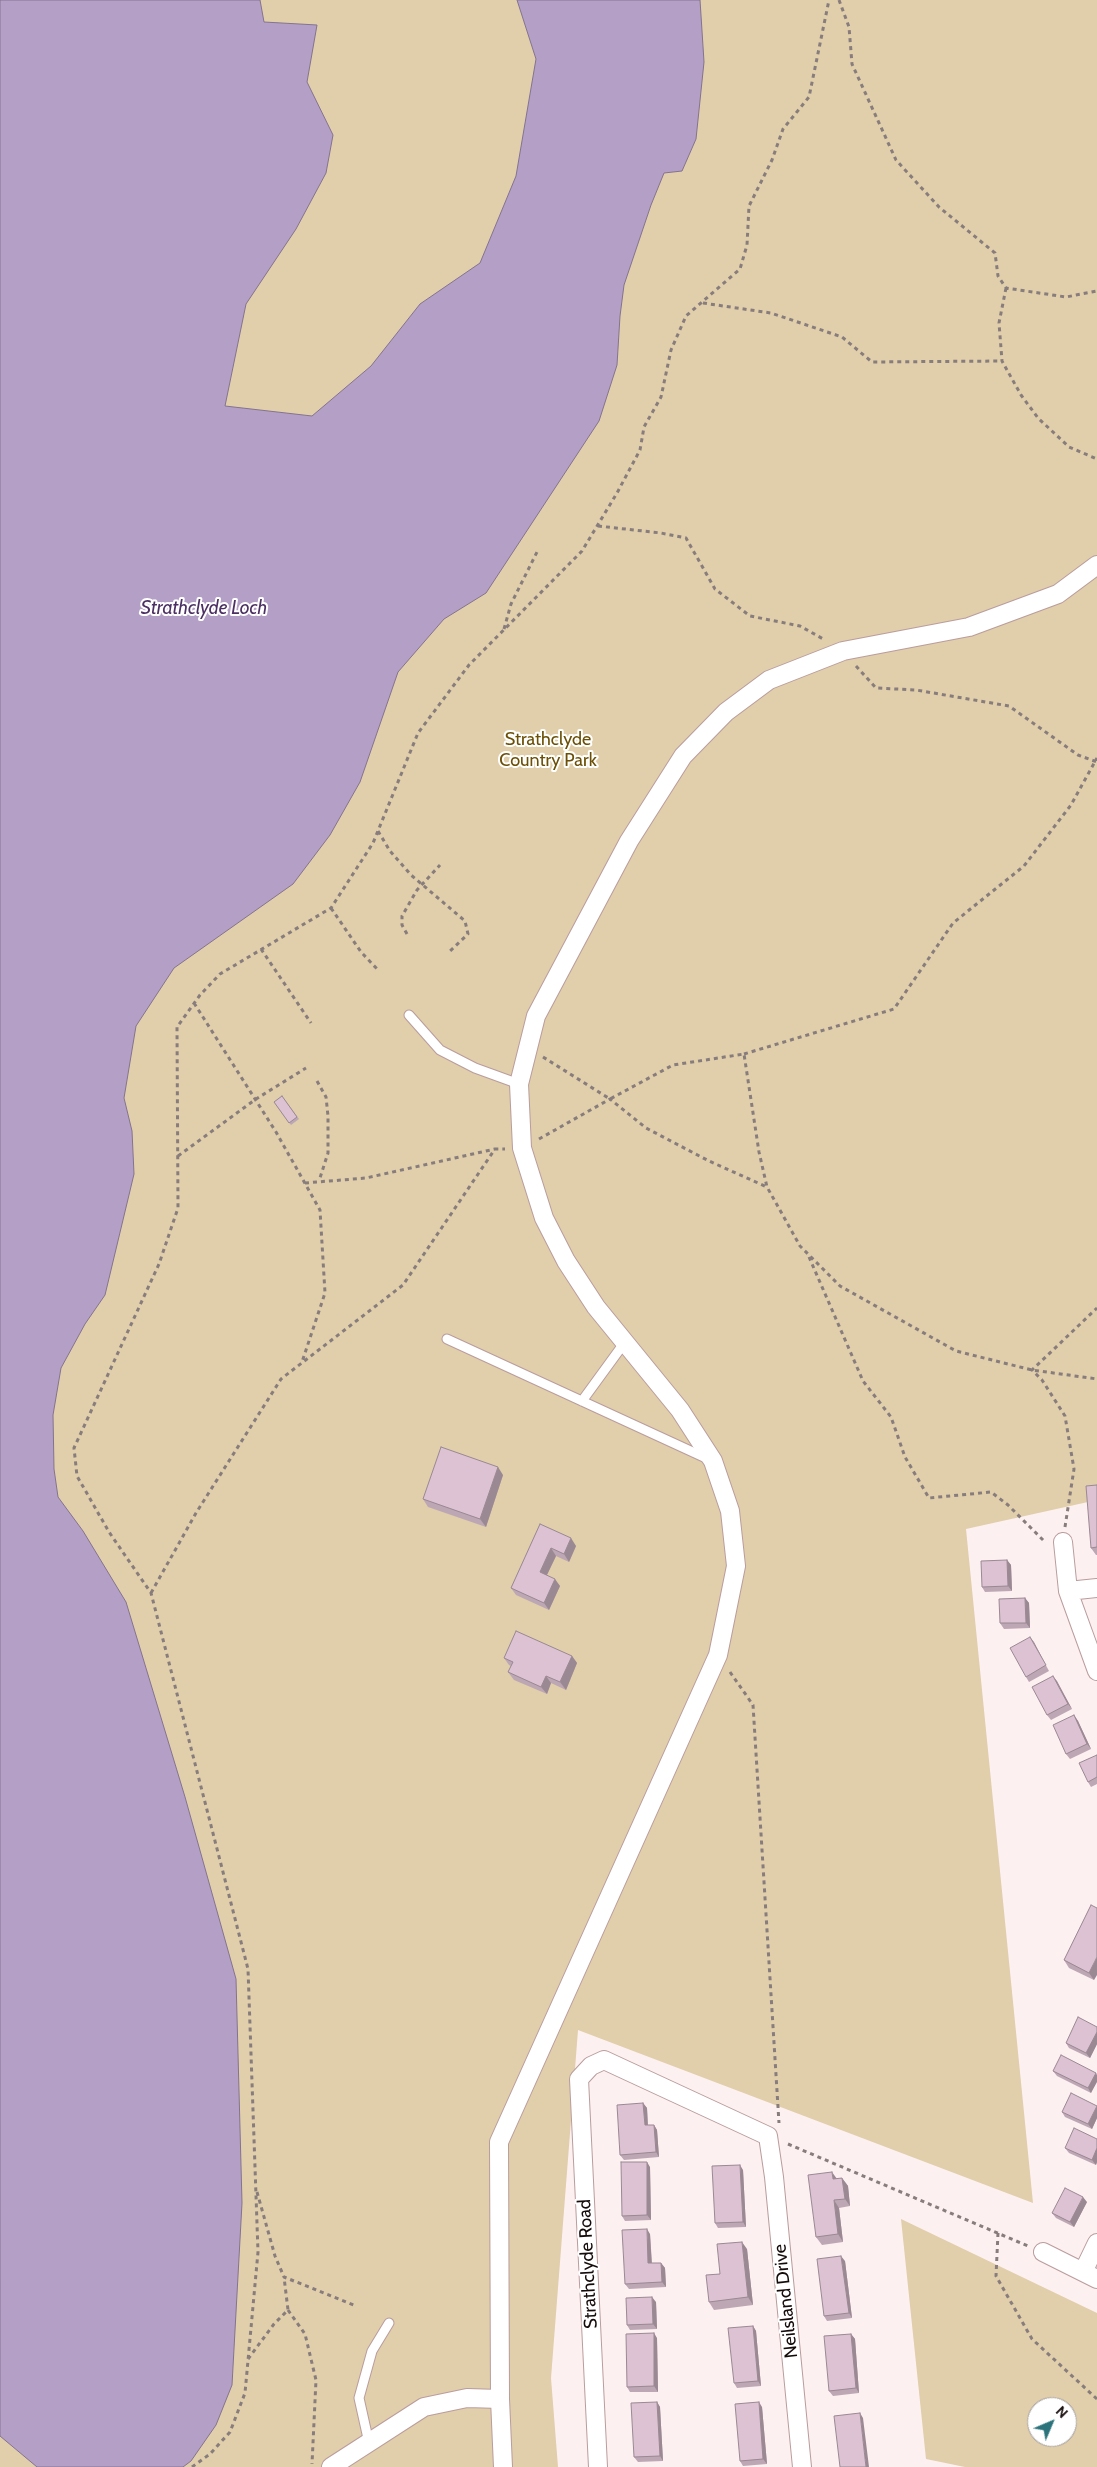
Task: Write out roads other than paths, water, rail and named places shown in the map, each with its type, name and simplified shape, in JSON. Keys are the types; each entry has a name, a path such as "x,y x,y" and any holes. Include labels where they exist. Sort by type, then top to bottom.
{"street":[{"path":"504,2467 500,2399 499,2142 718,1655 736,1566 730,1511 713,1461 680,1410 596,1307 566,1261 548,1227 522,1148 519,1084 536,1016 629,842 683,756 726,712 768,680 843,651 969,628 1058,594 1097,565"},
{"path":"1064,1547 1068,1591 1097,1671"},
{"path":"1068,1591 1097,1588"},
{"name":"Strathclyde Road","path":"598,2467 579,2078 591,2066 604,2060 774,2138"},
{"name":"Neilsland Drive","path":"774,2138 775,2187 802,2467"},
{"path":"1043,2252 1090,2275 1097,2243"},
{"path":"331,2467 424,2407 467,2398 500,2399"}],"lane":[{"path":"409,1016 440,1050 475,1068 519,1084"},
{"path":"447,1339 713,1461"},
{"path":"582,1401 626,1342"},
{"path":"369,2443 359,2398 372,2351 389,2322"}],"water":[{"name":"Strathclyde Loch","path":"0,0 260,0 264,22 317,25 307,82 333,135 326,173 296,229 246,304 225,406 312,416 371,366 420,304 480,263 516,176 536,59 517,0 700,0 704,62 696,139 682,171 664,173 651,205 624,285 617,365 599,421 486,593 444,619 398,672 360,782 330,835 293,884 174,968 136,1026 124,1098 132,1131 134,1174 105,1295 85,1324 61,1368 53,1415 54,1469 58,1497 83,1531 126,1602 185,1797 236,1979 242,2203 232,2385 216,2425 191,2461 183,2467 37,2467 0,2436"}],"park label":[{"name":"Strathclyde Country Park","path":"548,750"}]}
